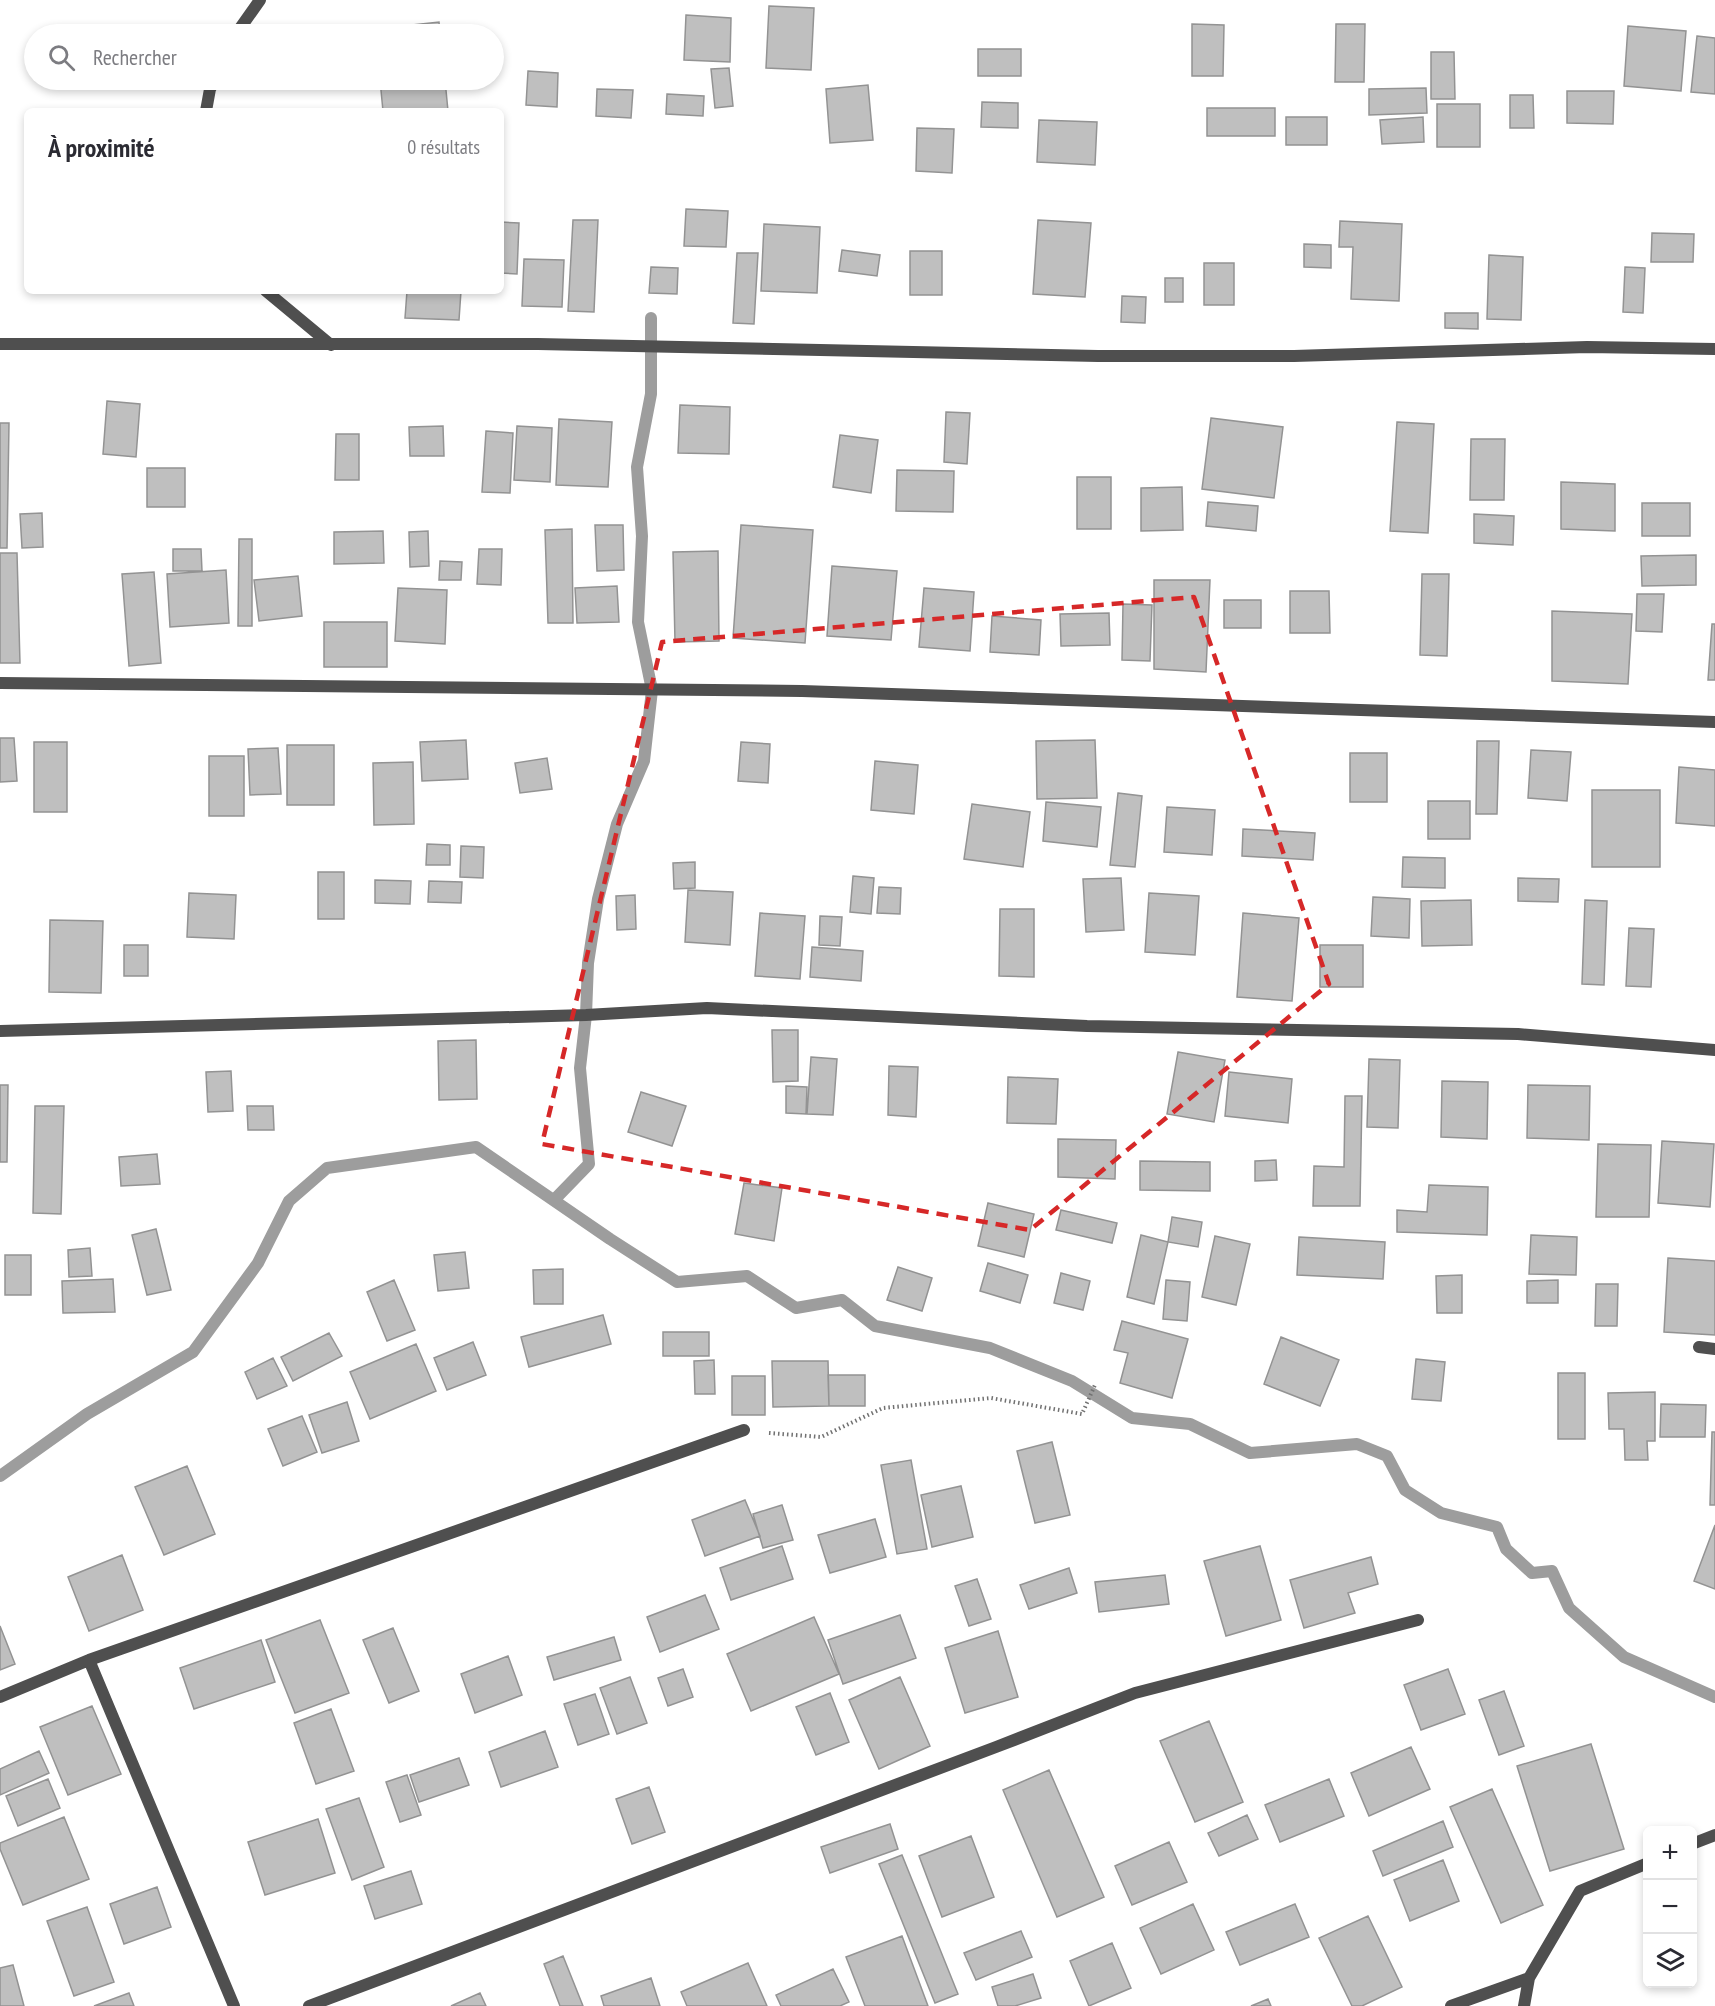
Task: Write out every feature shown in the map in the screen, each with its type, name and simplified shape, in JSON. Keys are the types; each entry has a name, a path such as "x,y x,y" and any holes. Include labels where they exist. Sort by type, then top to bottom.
{"street":[{"path":"243,24 260,0"},
{"path":"207,108 210,90"},
{"path":"270,294 331,345"},
{"path":"0,344 538,344 1098,356 1294,356 1587,347 1715,349"},
{"path":"0,683 802,691 1715,722"},
{"path":"0,1030 586,1015 707,1008 1087,1026 1518,1034 1715,1050"},
{"path":"1699,1347 1715,1349"},
{"path":"0,1697 88,1660 744,1430"},
{"path":"309,2006 1136,1693 1418,1620"},
{"path":"88,1660 234,2006"},
{"path":"1697,1842 1715,1835"},
{"path":"1524,2006 1529,1978 1580,1891 1643,1865"},
{"path":"1451,2006 1529,1978"}],"path":[{"path":"744,1430 821,1437 883,1408 992,1398 1082,1414 1095,1385"}],"highlighted area":[{"path":"1194,597 1329,984 1030,1230 542,1144 662,642"}],"building":[{"path":"769,6 814,8 811,70 766,68"},
{"path":"686,15 731,18 730,62 684,60"},
{"path":"1192,24 1224,25 1223,76 1192,76"},
{"path":"1336,24 1365,24 1364,82 1335,82"},
{"path":"1628,26 1686,31 1681,91 1624,86"},
{"path":"1697,36 1715,38 1715,94 1691,92"},
{"path":"978,49 1021,49 1021,76 978,76"},
{"path":"1431,52 1454,52 1455,99 1431,99"},
{"path":"729,68 733,106 715,108 711,69"},
{"path":"528,71 558,73 557,107 526,105"},
{"path":"868,85 873,140 830,143 826,89"},
{"path":"1426,88 1427,113 1369,115 1369,89"},
{"path":"597,89 633,90 631,118 596,116"},
{"path":"381,90 446,90 448,108 383,108"},
{"path":"1567,91 1614,91 1613,124 1567,123"},
{"path":"667,94 704,96 703,116 666,114"},
{"path":"1510,95 1533,95 1534,128 1510,128"},
{"path":"982,102 1018,103 1018,128 981,127"},
{"path":"1437,104 1480,104 1480,147 1437,147"},
{"path":"1207,108 1275,108 1275,136 1207,136"},
{"path":"1286,117 1327,117 1327,145 1286,145"},
{"path":"1423,117 1424,142 1382,144 1380,120"},
{"path":"1039,120 1097,122 1095,165 1037,162"},
{"path":"917,128 954,129 952,173 916,171"},
{"path":"686,209 728,211 726,247 684,246"},
{"path":"573,220 598,220 594,312 568,311"},
{"path":"1038,220 1091,223 1085,297 1033,294"},
{"path":"1340,221 1402,224 1399,301 1351,299 1353,247 1339,247"},
{"path":"504,222 519,223 517,274 504,273"},
{"path":"764,224 820,227 817,293 761,291"},
{"path":"1652,233 1694,234 1693,262 1651,262"},
{"path":"1304,244 1331,245 1331,268 1304,267"},
{"path":"842,250 880,255 877,276 839,271"},
{"path":"910,251 942,251 942,295 910,295"},
{"path":"737,253 758,253 754,324 733,323"},
{"path":"1489,255 1523,257 1521,320 1487,319"},
{"path":"524,259 564,260 562,307 522,306"},
{"path":"1204,263 1234,263 1234,305 1204,305"},
{"path":"651,267 678,268 677,294 649,293"},
{"path":"1625,267 1645,268 1643,313 1623,312"},
{"path":"1165,278 1183,278 1183,302 1165,302"},
{"path":"407,294 461,294 459,320 405,318"},
{"path":"1122,296 1146,297 1145,323 1121,322"},
{"path":"1445,313 1478,313 1478,329 1445,328"},
{"path":"107,401 140,404 136,457 103,454"},
{"path":"680,405 730,407 729,454 678,453"},
{"path":"946,412 970,413 967,464 944,462"},
{"path":"1211,418 1283,427 1274,498 1202,489"},
{"path":"559,419 612,422 608,487 556,485"},
{"path":"1397,422 1434,424 1428,533 1390,531"},
{"path":"0,423 9,423 7,548 0,548"},
{"path":"443,426 444,456 410,456 409,427"},
{"path":"517,426 552,428 550,482 514,480"},
{"path":"486,431 513,433 510,493 482,492"},
{"path":"336,434 359,434 359,480 335,480"},
{"path":"840,435 878,440 871,493 833,487"},
{"path":"1471,439 1505,439 1504,500 1470,500"},
{"path":"147,468 185,468 185,507 147,507"},
{"path":"897,470 954,471 953,512 896,511"},
{"path":"1077,477 1111,477 1111,529 1077,529"},
{"path":"1561,482 1615,484 1615,531 1561,529"},
{"path":"1182,487 1183,530 1141,531 1141,488"},
{"path":"1208,502 1258,506 1256,531 1206,526"},
{"path":"1642,503 1690,503 1690,536 1642,536"},
{"path":"42,513 43,547 22,548 20,514"},
{"path":"1474,514 1514,516 1513,545 1474,543"},
{"path":"595,525 623,525 624,570 597,571"},
{"path":"741,525 813,530 805,643 733,638"},
{"path":"572,529 573,623 548,623 545,530"},
{"path":"383,531 384,563 334,564 334,532"},
{"path":"428,531 429,566 410,567 409,532"},
{"path":"239,539 252,539 252,626 238,626"},
{"path":"173,549 201,549 202,571 173,571"},
{"path":"479,549 502,549 501,585 477,584"},
{"path":"718,551 719,641 675,642 673,552"},
{"path":"0,553 17,553 20,663 0,663"},
{"path":"1696,555 1696,585 1642,586 1641,556"},
{"path":"440,561 462,562 461,580 439,580"},
{"path":"832,566 897,571 891,640 827,636"},
{"path":"226,570 229,623 170,627 167,574"},
{"path":"154,572 161,663 129,666 122,574"},
{"path":"1422,574 1449,574 1447,656 1420,655"},
{"path":"298,576 302,616 259,621 254,580"},
{"path":"1154,580 1210,580 1206,672 1154,669"},
{"path":"617,586 619,622 577,623 575,588"},
{"path":"398,588 447,590 445,644 395,641"},
{"path":"924,588 974,592 970,651 919,647"},
{"path":"1290,591 1329,591 1330,633 1290,633"},
{"path":"1637,594 1664,594 1662,632 1636,631"},
{"path":"1224,600 1261,600 1261,628 1224,628"},
{"path":"1123,604 1152,605 1150,661 1122,660"},
{"path":"1552,611 1632,614 1628,684 1552,681"},
{"path":"1109,613 1110,645 1061,646 1060,614"},
{"path":"992,616 1041,620 1039,655 990,652"},
{"path":"324,622 387,622 387,667 324,667"},
{"path":"1712,624 1715,624 1715,680 1708,680"},
{"path":"0,738 14,738 17,781 0,782"},
{"path":"466,740 468,779 422,781 420,742"},
{"path":"1095,740 1097,798 1037,799 1036,741"},
{"path":"1477,741 1499,741 1497,814 1476,814"},
{"path":"34,742 67,742 67,812 34,812"},
{"path":"741,742 770,744 768,783 738,781"},
{"path":"287,745 334,745 334,805 287,805"},
{"path":"278,748 281,794 250,795 248,749"},
{"path":"1531,750 1571,752 1567,801 1528,798"},
{"path":"1350,753 1387,753 1387,802 1350,802"},
{"path":"209,756 244,756 244,816 209,816"},
{"path":"547,758 552,789 520,793 515,763"},
{"path":"875,761 918,765 914,814 871,810"},
{"path":"413,762 414,824 374,825 373,763"},
{"path":"1679,767 1715,770 1715,826 1676,823"},
{"path":"1592,790 1660,790 1660,867 1592,867"},
{"path":"1118,793 1142,796 1135,867 1110,865"},
{"path":"1428,801 1470,801 1470,839 1428,839"},
{"path":"1046,802 1101,807 1097,847 1043,841"},
{"path":"972,804 1030,812 1023,867 964,859"},
{"path":"1167,807 1215,810 1212,855 1164,852"},
{"path":"1243,829 1315,833 1313,860 1242,856"},
{"path":"427,844 450,845 450,865 426,865"},
{"path":"461,846 484,847 483,878 460,877"},
{"path":"1403,857 1445,858 1445,888 1402,887"},
{"path":"695,862 695,888 674,889 673,863"},
{"path":"318,872 344,872 344,919 318,919"},
{"path":"853,876 874,878 871,914 850,912"},
{"path":"1121,878 1124,930 1086,932 1083,879"},
{"path":"1518,878 1559,879 1558,902 1518,901"},
{"path":"375,880 411,881 410,904 375,903"},
{"path":"429,881 462,882 461,903 428,902"},
{"path":"879,887 901,888 900,914 877,913"},
{"path":"688,890 733,892 730,945 685,942"},
{"path":"189,893 236,895 234,939 187,937"},
{"path":"1149,893 1199,896 1195,955 1145,952"},
{"path":"635,895 636,929 617,930 616,896"},
{"path":"1373,897 1410,899 1409,938 1371,936"},
{"path":"1471,900 1472,945 1422,946 1421,901"},
{"path":"1585,900 1607,901 1604,985 1582,984"},
{"path":"1000,909 1034,909 1034,977 999,976"},
{"path":"760,913 805,916 800,979 755,976"},
{"path":"1243,913 1299,918 1292,1001 1237,997"},
{"path":"820,916 842,917 840,946 819,945"},
{"path":"50,920 103,921 101,993 49,992"},
{"path":"1629,928 1654,929 1651,987 1626,986"},
{"path":"124,945 148,945 148,976 124,976"},
{"path":"1320,945 1363,945 1363,987 1320,987"},
{"path":"812,947 863,951 861,981 810,977"},
{"path":"772,1030 798,1030 798,1081 773,1082"},
{"path":"476,1040 477,1099 439,1100 438,1041"},
{"path":"1178,1052 1225,1060 1214,1122 1167,1114"},
{"path":"811,1057 837,1059 833,1115 807,1114"},
{"path":"1369,1059 1400,1060 1398,1128 1367,1127"},
{"path":"889,1066 918,1067 916,1117 888,1115"},
{"path":"231,1071 233,1111 208,1112 206,1072"},
{"path":"1229,1072 1292,1079 1288,1123 1225,1116"},
{"path":"1008,1077 1058,1079 1056,1124 1007,1123"},
{"path":"1442,1081 1488,1082 1487,1139 1441,1137"},
{"path":"0,1085 8,1085 7,1162 0,1162"},
{"path":"1528,1085 1590,1086 1589,1140 1527,1138"},
{"path":"786,1086 807,1087 806,1114 786,1113"},
{"path":"641,1092 686,1106 672,1146 628,1132"},
{"path":"1345,1096 1362,1096 1360,1206 1313,1206 1314,1166 1344,1167"},
{"path":"35,1106 64,1106 61,1214 33,1213"},
{"path":"247,1106 273,1106 274,1130 248,1130"},
{"path":"1058,1139 1116,1140 1115,1179 1058,1177"},
{"path":"1662,1141 1714,1144 1710,1207 1658,1203"},
{"path":"1598,1144 1651,1145 1649,1217 1596,1217"},
{"path":"157,1154 160,1184 121,1186 119,1157"},
{"path":"1276,1160 1277,1180 1255,1181 1255,1161"},
{"path":"1140,1161 1210,1162 1210,1191 1140,1190"},
{"path":"744,1183 782,1188 774,1241 735,1234"},
{"path":"1429,1185 1488,1187 1487,1235 1397,1232 1397,1210 1427,1212"},
{"path":"988,1203 1034,1214 1024,1257 978,1246"},
{"path":"1061,1210 1117,1223 1112,1243 1056,1230"},
{"path":"1172,1217 1202,1222 1198,1247 1168,1242"},
{"path":"156,1229 171,1290 147,1295 132,1235"},
{"path":"1141,1235 1168,1242 1154,1304 1127,1297"},
{"path":"1531,1235 1577,1237 1576,1275 1529,1274"},
{"path":"1215,1236 1250,1244 1236,1305 1202,1297"},
{"path":"1299,1237 1385,1242 1383,1279 1297,1275"},
{"path":"90,1248 92,1276 69,1277 68,1250"},
{"path":"465,1252 469,1288 438,1291 434,1255"},
{"path":"5,1255 31,1255 31,1295 5,1295"},
{"path":"1668,1258 1715,1261 1715,1335 1664,1332"},
{"path":"988,1263 1028,1275 1020,1303 980,1291"},
{"path":"898,1267 932,1278 922,1311 887,1300"},
{"path":"563,1269 563,1304 534,1304 533,1270"},
{"path":"1061,1273 1090,1281 1083,1310 1054,1303"},
{"path":"1462,1275 1462,1313 1437,1313 1436,1276"},
{"path":"113,1279 115,1312 63,1313 62,1281"},
{"path":"394,1280 415,1330 387,1341 367,1292"},
{"path":"1166,1280 1190,1282 1187,1321 1163,1319"},
{"path":"1558,1280 1558,1303 1527,1303 1527,1281"},
{"path":"1596,1284 1618,1284 1617,1326 1595,1326"},
{"path":"603,1315 611,1344 529,1367 521,1337"},
{"path":"1122,1321 1188,1339 1172,1398 1120,1383 1128,1353 1114,1350"},
{"path":"663,1332 709,1332 709,1356 663,1356"},
{"path":"329,1333 342,1356 293,1381 281,1357"},
{"path":"1281,1337 1339,1360 1320,1406 1264,1384"},
{"path":"473,1342 486,1375 447,1390 434,1358"},
{"path":"416,1344 436,1391 370,1419 350,1372"},
{"path":"273,1358 287,1386 257,1399 245,1372"},
{"path":"1416,1359 1445,1362 1441,1401 1412,1399"},
{"path":"714,1360 715,1394 695,1394 694,1361"},
{"path":"772,1361 828,1361 829,1406 773,1407"},
{"path":"1558,1373 1585,1373 1585,1439 1558,1439"},
{"path":"828,1375 865,1375 865,1406 829,1406"},
{"path":"732,1376 765,1376 765,1415 732,1415"},
{"path":"1655,1392 1655,1441 1647,1441 1648,1460 1625,1460 1624,1429 1609,1429 1608,1393"},
{"path":"347,1402 359,1441 322,1453 309,1415"},
{"path":"1661,1404 1706,1405 1705,1437 1660,1437"},
{"path":"302,1416 317,1452 283,1466 268,1429"},
{"path":"1712,1432 1715,1432 1715,1505 1710,1505"},
{"path":"1052,1442 1070,1515 1035,1523 1017,1451"},
{"path":"911,1460 927,1549 897,1554 881,1465"},
{"path":"187,1466 215,1534 164,1555 135,1487"},
{"path":"961,1486 973,1537 932,1547 921,1495"},
{"path":"745,1500 760,1536 705,1556 692,1520"},
{"path":"782,1505 793,1540 763,1548 753,1514"},
{"path":"875,1519 886,1557 830,1573 818,1535"},
{"path":"1715,1525 1715,1589 1694,1581"},
{"path":"782,1546 793,1579 731,1600 720,1568"},
{"path":"1260,1546 1281,1620 1226,1636 1204,1561"},
{"path":"122,1555 143,1610 89,1631 68,1577"},
{"path":"1371,1557 1378,1584 1348,1593 1355,1613 1304,1628 1290,1580"},
{"path":"1069,1568 1077,1593 1029,1609 1020,1585"},
{"path":"1165,1575 1169,1604 1099,1612 1095,1582"},
{"path":"977,1579 991,1619 969,1626 955,1586"},
{"path":"705,1595 719,1629 660,1652 647,1617"},
{"path":"900,1615 916,1658 843,1684 828,1640"},
{"path":"814,1617 839,1674 751,1711 727,1654"},
{"path":"320,1620 349,1693 295,1713 266,1640"},
{"path":"0,1626 15,1664 0,1670"},
{"path":"393,1628 419,1691 389,1703 363,1640"},
{"path":"998,1631 1018,1697 965,1713 945,1648"},
{"path":"614,1637 621,1660 554,1680 547,1657"},
{"path":"261,1640 275,1682 194,1709 180,1668"},
{"path":"508,1656 522,1695 475,1713 461,1674"},
{"path":"683,1669 693,1697 668,1706 658,1678"},
{"path":"1448,1669 1465,1714 1421,1730 1404,1685"},
{"path":"630,1677 647,1723 617,1734 600,1688"},
{"path":"900,1677 930,1746 879,1769 849,1700"},
{"path":"1504,1691 1524,1746 1499,1755 1479,1700"},
{"path":"830,1693 849,1742 816,1755 796,1707"},
{"path":"595,1694 609,1734 578,1745 564,1704"},
{"path":"92,1706 121,1774 68,1795 40,1727"},
{"path":"331,1709 354,1771 316,1784 294,1723"},
{"path":"1209,1721 1243,1802 1195,1822 1160,1741"},
{"path":"545,1731 558,1767 501,1787 489,1752"},
{"path":"1591,1744 1624,1849 1550,1871 1517,1766"},
{"path":"1411,1747 1430,1789 1369,1816 1351,1773"},
{"path":"39,1751 49,1773 0,1795 0,1769"},
{"path":"459,1758 469,1785 419,1802 410,1775"},
{"path":"1049,1770 1104,1897 1057,1917 1003,1790"},
{"path":"407,1775 421,1815 400,1822 386,1782"},
{"path":"48,1779 60,1808 18,1826 6,1796"},
{"path":"1329,1779 1344,1816 1280,1842 1265,1805"},
{"path":"649,1787 665,1832 632,1844 616,1799"},
{"path":"1492,1789 1543,1905 1501,1923 1450,1807"},
{"path":"359,1798 384,1867 352,1880 326,1809"},
{"path":"1247,1815 1258,1839 1219,1856 1208,1833"},
{"path":"64,1817 89,1879 23,1905 0,1849 0,1843"},
{"path":"318,1819 335,1873 265,1895 248,1842"},
{"path":"1443,1821 1453,1847 1383,1876 1373,1851"},
{"path":"890,1824 898,1849 830,1873 821,1847"},
{"path":"971,1836 994,1897 942,1917 919,1856"},
{"path":"1169,1842 1187,1882 1132,1905 1115,1866"},
{"path":"902,1855 958,1994 935,2003 879,1864"},
{"path":"1443,1860 1459,1901 1410,1921 1394,1880"},
{"path":"411,1871 422,1904 375,1919 364,1886"},
{"path":"157,1887 171,1927 124,1944 110,1904"},
{"path":"1193,1904 1214,1950 1161,1974 1140,1928"},
{"path":"1295,1904 1309,1937 1240,1965 1226,1932"},
{"path":"87,1907 114,1982 74,1996 47,1921"},
{"path":"1368,1916 1402,1987 1362,2006 1352,2006 1319,1938"},
{"path":"1021,1931 1032,1957 976,1980 964,1953"},
{"path":"902,1936 928,2006 865,2006 846,1957"},
{"path":"1112,1943 1131,1988 1089,2006 1070,1961"},
{"path":"563,1956 583,2006 560,2006 544,1964"},
{"path":"748,1963 767,2006 687,2006 681,1992"},
{"path":"13,1965 24,2006 0,2006 0,1968"},
{"path":"833,1969 849,2002 840,2006 781,2006 776,1995"},
{"path":"1033,1974 1041,1998 1015,2006 998,2006 992,1987"},
{"path":"651,1978 660,2006 604,2006 601,1996"},
{"path":"129,1993 134,2006 94,2006"},
{"path":"480,1993 486,2006 451,2006"},
{"path":"1268,1999 1271,2006 1251,2006"}],"waterway":[{"path":"556,1198 589,1164 580,1068 586,1015 588,963 598,899 617,824 644,761 652,690 638,622 642,536 637,467 651,394 651,318"},
{"path":"0,1476 87,1414 193,1352 258,1263 289,1201 327,1168 476,1147 677,1282 747,1276 796,1308 842,1300 875,1326 990,1348 1072,1381 1132,1418 1190,1424 1250,1453 1357,1444 1387,1456 1405,1490 1441,1513 1497,1527 1506,1549 1532,1573 1552,1571 1569,1608 1624,1657 1715,1697"}]}
